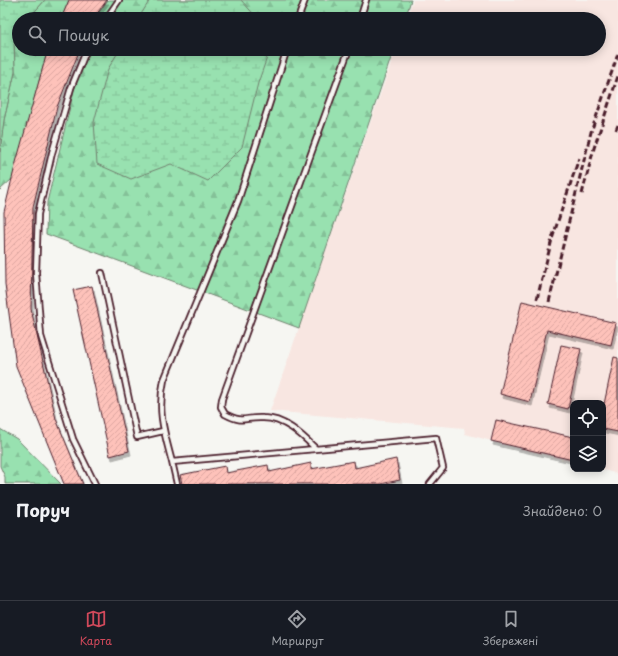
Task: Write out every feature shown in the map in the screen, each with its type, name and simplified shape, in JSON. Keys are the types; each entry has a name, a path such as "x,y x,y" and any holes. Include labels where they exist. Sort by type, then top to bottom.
{"lane":[{"path":"111,12 119,0"},
{"path":"301,12 305,0"},
{"path":"362,12 366,0"},
{"path":"84,56 71,88 52,152 38,214 36,273 41,336 72,439 95,484"},
{"path":"177,484 160,416 160,398 164,380 238,200 285,56"},
{"path":"315,448 292,428 278,421 265,418 242,421 225,414 221,407 222,399 346,56"},
{"path":"102,273 138,437 164,431"},
{"path":"172,462 436,438 443,468 430,484"}],"shaded area":[{"path":"413,0 618,0 618,474 606,471 606,400 570,400 570,461 465,434 464,428 270,411 394,56 606,56 606,12 409,12"}],"green space":[{"path":"0,0 45,0 34,12 12,12 12,56 14,56 15,72 4,120 0,152"},
{"path":"45,0 69,0 64,12 34,12"},
{"path":"108,0 411,0 407,12 99,12"},
{"path":"150,0 241,0 252,12 142,12"},
{"path":"14,56 46,56 12,179 0,190 0,148 4,120 15,72"},
{"path":"82,56 392,56 299,328 46,234 47,202"},
{"path":"116,56 268,56 258,83 242,147 208,181 171,164 131,179 97,164 94,122 108,69"},
{"path":"0,429 17,439 61,484 5,484 5,477 0,466"}],"building":[{"path":"69,0 107,0 98,12 64,12"},
{"path":"46,56 77,56 57,107 33,207 31,309 56,419 83,484 64,484 16,366 5,284 4,212 15,166"},
{"path":"92,286 129,451 110,456 73,290"},
{"path":"522,301 616,323 611,345 547,330 530,402 500,394"},
{"path":"561,345 581,349 568,409 548,404"},
{"path":"614,357 618,358 618,432 606,430 605,400"},
{"path":"496,420 570,436 570,459 491,441"},
{"path":"396,459 400,480 381,484 182,484 180,475 225,466 226,473 268,465 269,472 311,463 311,469 354,461 355,468"}],"railway":[{"path":"549,302 591,132 618,54"},
{"path":"582,194 594,148 618,76"},
{"path":"616,130 618,125"},
{"path":"537,299 552,239 579,158"}]}
